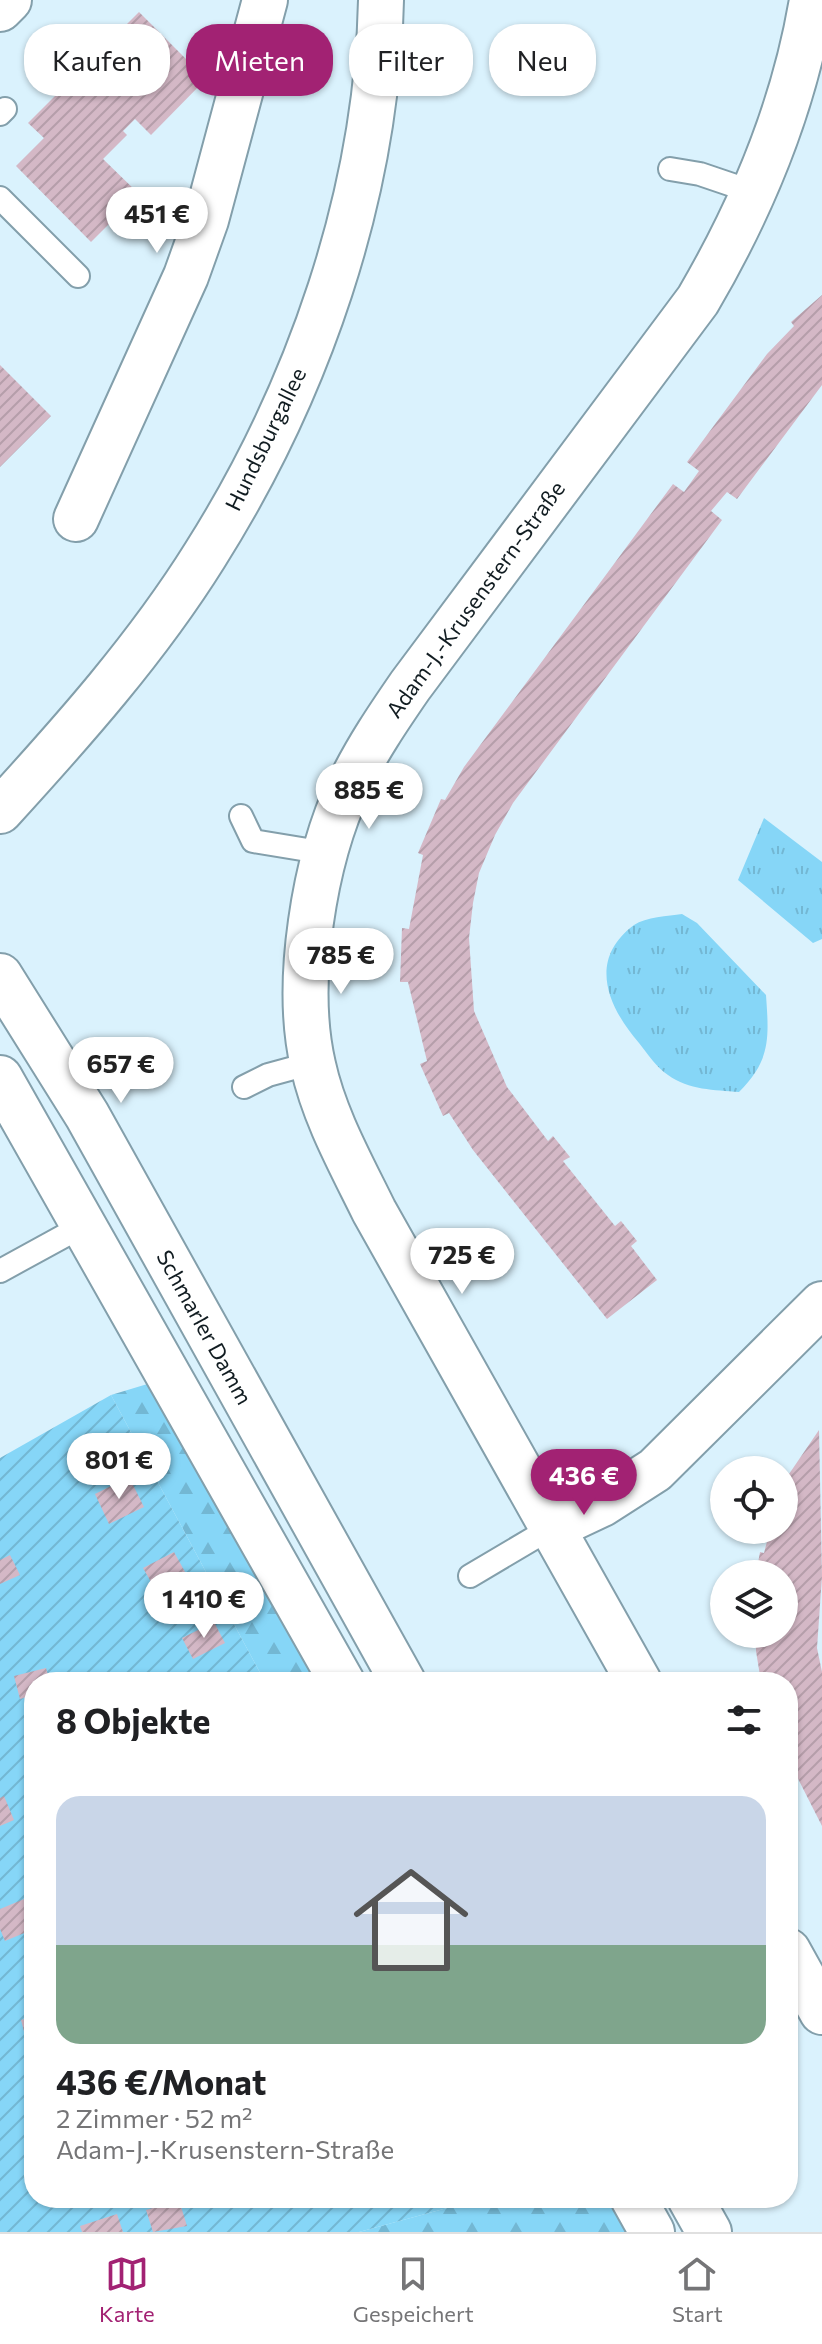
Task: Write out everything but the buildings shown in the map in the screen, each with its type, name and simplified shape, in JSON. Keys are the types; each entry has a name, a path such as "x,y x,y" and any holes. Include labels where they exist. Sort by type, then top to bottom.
{"street":[{"path":"0,9 9,0"},
{"path":"76,519 186,276 206,220 265,0"},
{"name":"Hundsburgallee","path":"0,811 139,648 204,557 266,445 325,305 354,201 373,98 381,0"},
{"name":"Adam-J.-Krusenstern-Straße","path":"633,1672 374,1211 336,1132 312,1063 305,976 326,853 349,787 377,734 539,509 698,300 756,193 781,128 812,0"},
{"name":"Schmarler Damm","path":"0,976 87,1115 397,1672"},
{"path":"0,1078 12,1120 86,1224 336,1672"},
{"path":"551,1528 602,1504 655,1470 822,1304"},
{"path":"798,1969 822,2012"},
{"path":"639,2208 652,2232"},
{"path":"696,2208 709,2232"}],"lane":[{"path":"670,169 700,174 756,193"},
{"path":"0,198 78,276"},
{"path":"241,816 253,841 326,853"},
{"path":"244,1087 268,1075 312,1063"},
{"path":"0,1271 86,1224"},
{"path":"470,1576 551,1528"}],"green space":[{"path":"764,818 822,862 822,939 813,943 738,880"},
{"path":"682,914 697,923 766,995 766,1048 757,1069 739,1092 693,1086 668,1075 628,1029 611,999 607,968 619,939 639,922"},
{"path":"154,1382 315,1672 260,1672 111,1395"},
{"path":"111,1395 260,1672 24,1672 24,2208 447,2208 359,2232 0,2232 0,1458"},
{"path":"447,2208 614,2208 627,2232 359,2232"}]}
